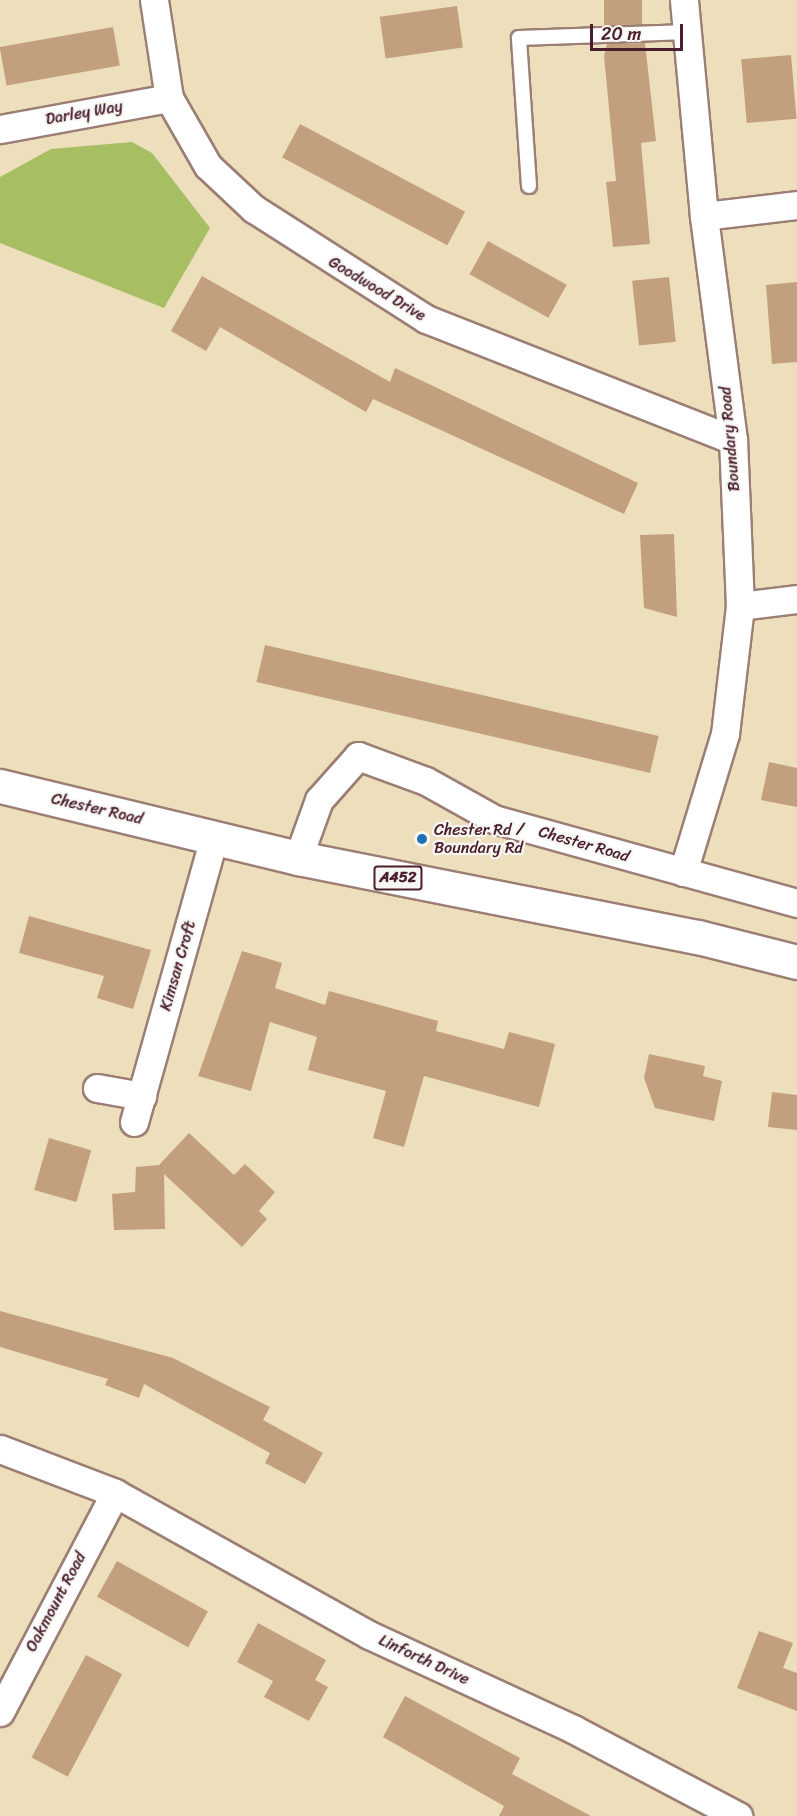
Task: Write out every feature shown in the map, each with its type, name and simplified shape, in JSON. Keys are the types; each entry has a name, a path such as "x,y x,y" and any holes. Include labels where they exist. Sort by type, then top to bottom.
{"highway":[{"name":"Chester Road","path":"0,786 298,858 698,937 797,962"}],"street":[{"name":"Goodwood Drive","path":"153,0 169,98 208,166 254,209 332,263 426,320 733,440"},
{"name":"Boundary Road","path":"683,872 725,734 740,606 733,440 704,216 684,0"},
{"name":"Darley Way","path":"0,129 169,98"},
{"path":"704,216 797,205"},
{"path":"740,606 797,599"},
{"name":"Chester Road","path":"298,858 319,800 358,756 426,781 494,819 797,903"},
{"name":"Kimsan Croft","path":"134,1122 214,837"},
{"path":"96,1088 142,1096"},
{"name":"Linforth Drive","path":"0,1449 115,1493 369,1635 573,1729 738,1816"},
{"name":"Oakmount Road","path":"0,1712 115,1493"}],"lane":[{"path":"529,186 519,38 688,32"}],"green space":[{"path":"132,142 152,153 210,228 164,308 0,243 0,177 51,149"}],"building":[{"path":"604,0 642,0 642,26 604,26"},
{"path":"457,6 463,48 386,58 380,17"},
{"path":"113,27 120,65 7,85 0,47"},
{"path":"645,43 656,141 641,143 650,244 613,247 606,182 616,181 604,56 607,44"},
{"path":"791,55 797,119 747,123 741,59"},
{"path":"300,124 465,212 447,245 282,158"},
{"path":"488,241 567,285 548,318 470,274"},
{"path":"202,276 390,382 395,368 638,483 624,514 373,399 366,412 220,327 206,351 171,331"},
{"path":"669,277 676,342 639,346 632,281"},
{"path":"797,282 797,362 772,364 766,285"},
{"path":"674,534 677,617 644,608 640,535"},
{"path":"265,645 659,736 650,773 256,682"},
{"path":"769,762 797,768 797,807 761,800"},
{"path":"29,916 151,950 133,1009 97,998 104,976 19,953"},
{"path":"242,951 282,963 275,988 325,1005 329,991 438,1021 436,1031 504,1049 509,1032 555,1044 539,1107 424,1076 404,1147 373,1138 386,1091 308,1070 317,1037 270,1022 251,1091 198,1076"},
{"path":"649,1054 705,1066 703,1076 722,1081 714,1121 655,1108 644,1078"},
{"path":"772,1092 797,1095 797,1130 768,1127"},
{"path":"189,1133 234,1175 245,1164 275,1192 259,1211 267,1219 242,1247 164,1174 165,1229 114,1230 112,1194 135,1192 136,1167 159,1165"},
{"path":"49,1138 91,1150 76,1202 34,1190"},
{"path":"0,1311 173,1358 270,1407 263,1420 323,1453 305,1484 265,1463 270,1453 144,1384 139,1398 105,1385 108,1379 0,1347"},
{"path":"117,1561 208,1611 188,1647 97,1597"},
{"path":"258,1623 326,1660 315,1680 328,1687 309,1721 264,1697 273,1681 237,1662"},
{"path":"759,1631 793,1643 783,1668 797,1673 797,1711 737,1688"},
{"path":"86,1655 122,1674 68,1777 32,1757"},
{"path":"405,1696 520,1758 512,1774 591,1816 499,1816 504,1806 383,1737"}],"place":[{"name":"Chester Rd / Boundary Rd","path":"422,839"}]}
